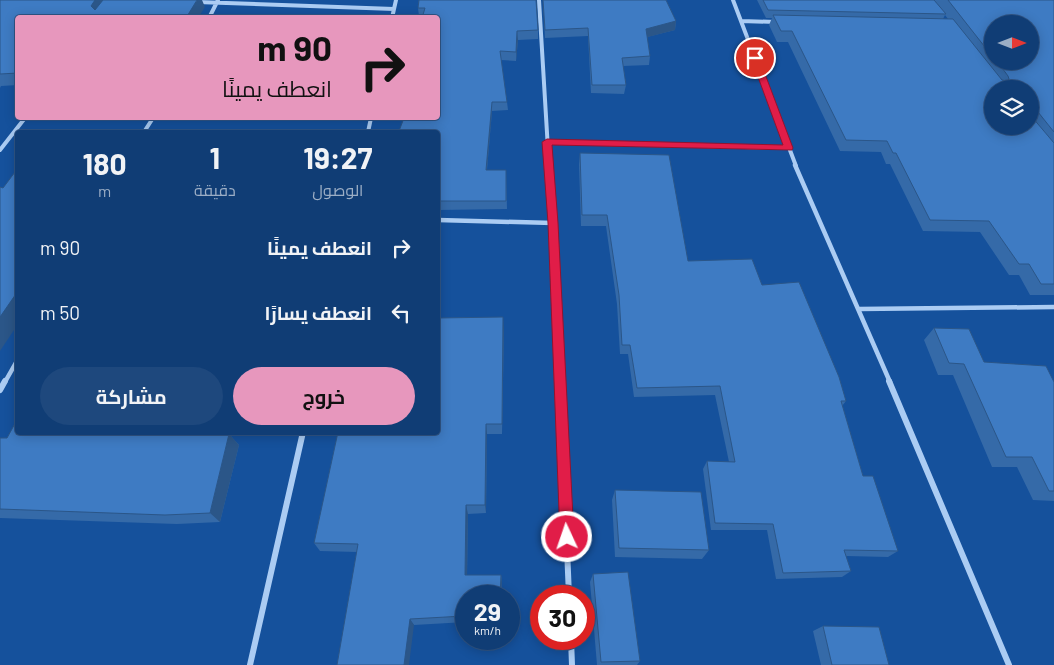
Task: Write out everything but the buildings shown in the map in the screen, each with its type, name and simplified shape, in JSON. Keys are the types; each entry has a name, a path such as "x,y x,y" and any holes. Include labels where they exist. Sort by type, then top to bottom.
{"street":[{"path":"393,15 396,0"},
{"path":"539,0 553,223 569,585"},
{"path":"733,0 788,148 859,309 1009,665"},
{"path":"189,2 218,1 394,9"},
{"path":"210,15 218,1"},
{"path":"741,22 781,22"},
{"path":"16,130 23,120"},
{"path":"0,150 15,131"},
{"path":"547,142 788,148"},
{"path":"440,220 553,223"},
{"path":"859,309 1054,307"},
{"path":"0,390 15,364"},
{"path":"250,665 301,435"},
{"path":"571,650 572,665"}],"route":[{"path":"567,537 553,223 547,142 788,148 755,58"}]}
